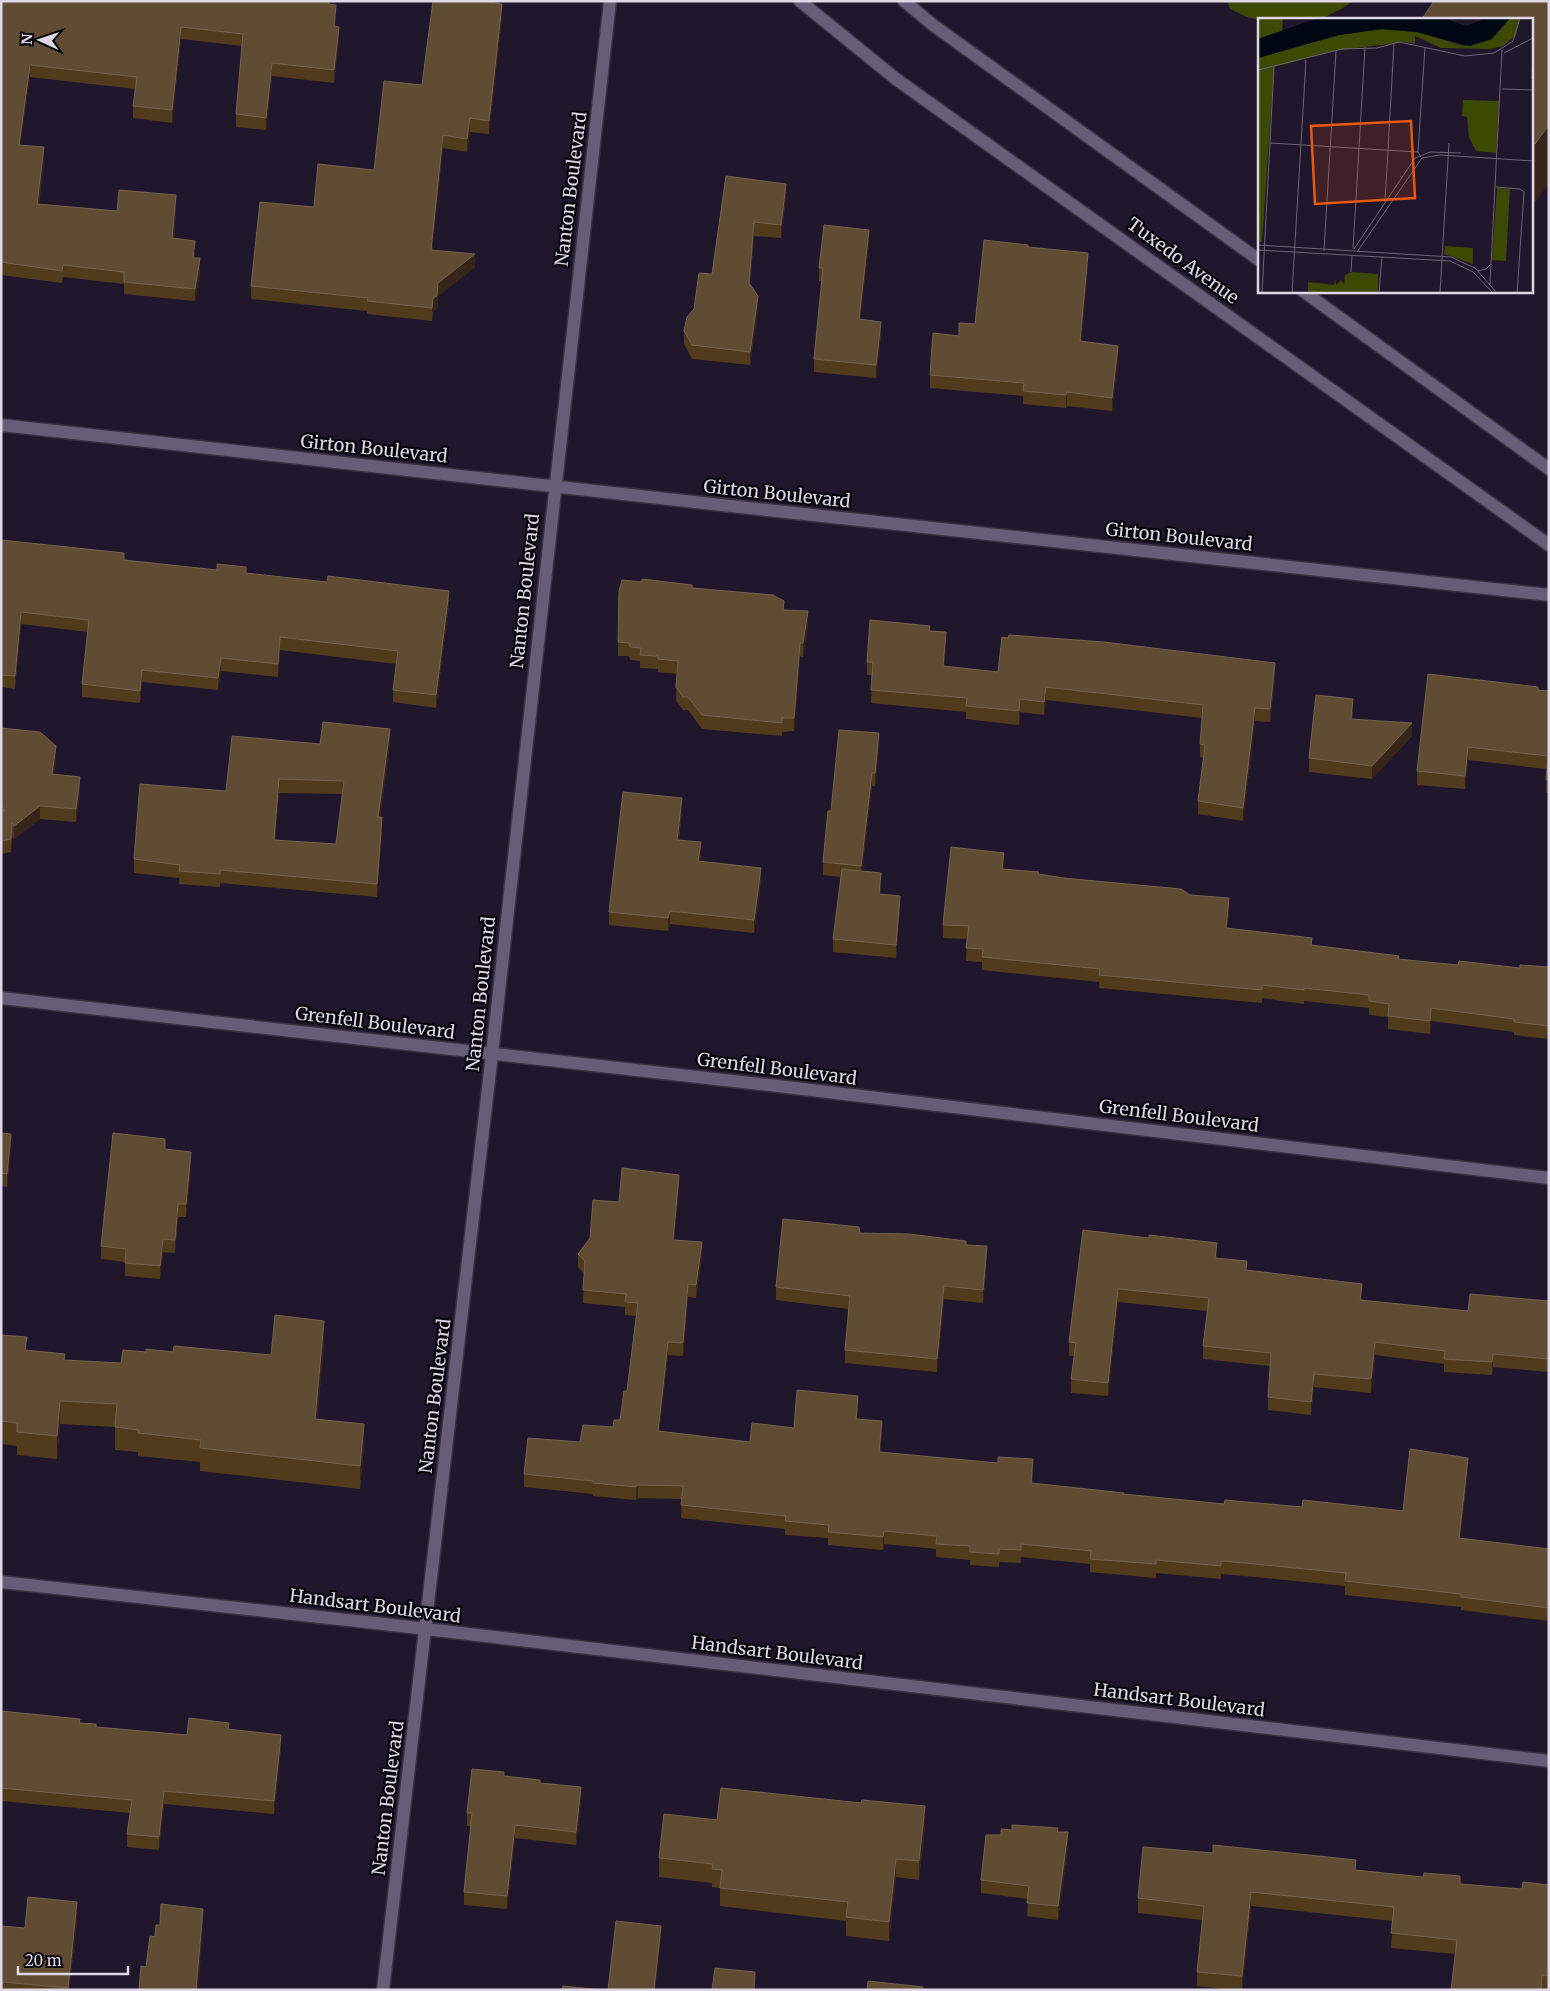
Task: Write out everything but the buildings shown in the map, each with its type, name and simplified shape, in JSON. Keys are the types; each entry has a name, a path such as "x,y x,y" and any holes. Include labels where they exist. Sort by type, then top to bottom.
{"street":[{"name":"Nanton Boulevard","path":"383,1990 492,1054 554,487 610,1"},
{"name":"Tuxedo Avenue","path":"800,1 896,78 1549,545"},
{"path":"904,1 1258,259"},
{"path":"1304,292 1549,469"},
{"name":"Girton Boulevard","path":"1,425 1549,595"},
{"name":"Grenfell Boulevard","path":"1,998 796,1088 1549,1178"},
{"name":"Handsart Boulevard","path":"1,1582 1549,1761"}],"green space":[{"path":"1227,1 1353,1 1323,18 1258,18 1258,20 1230,9"}]}
